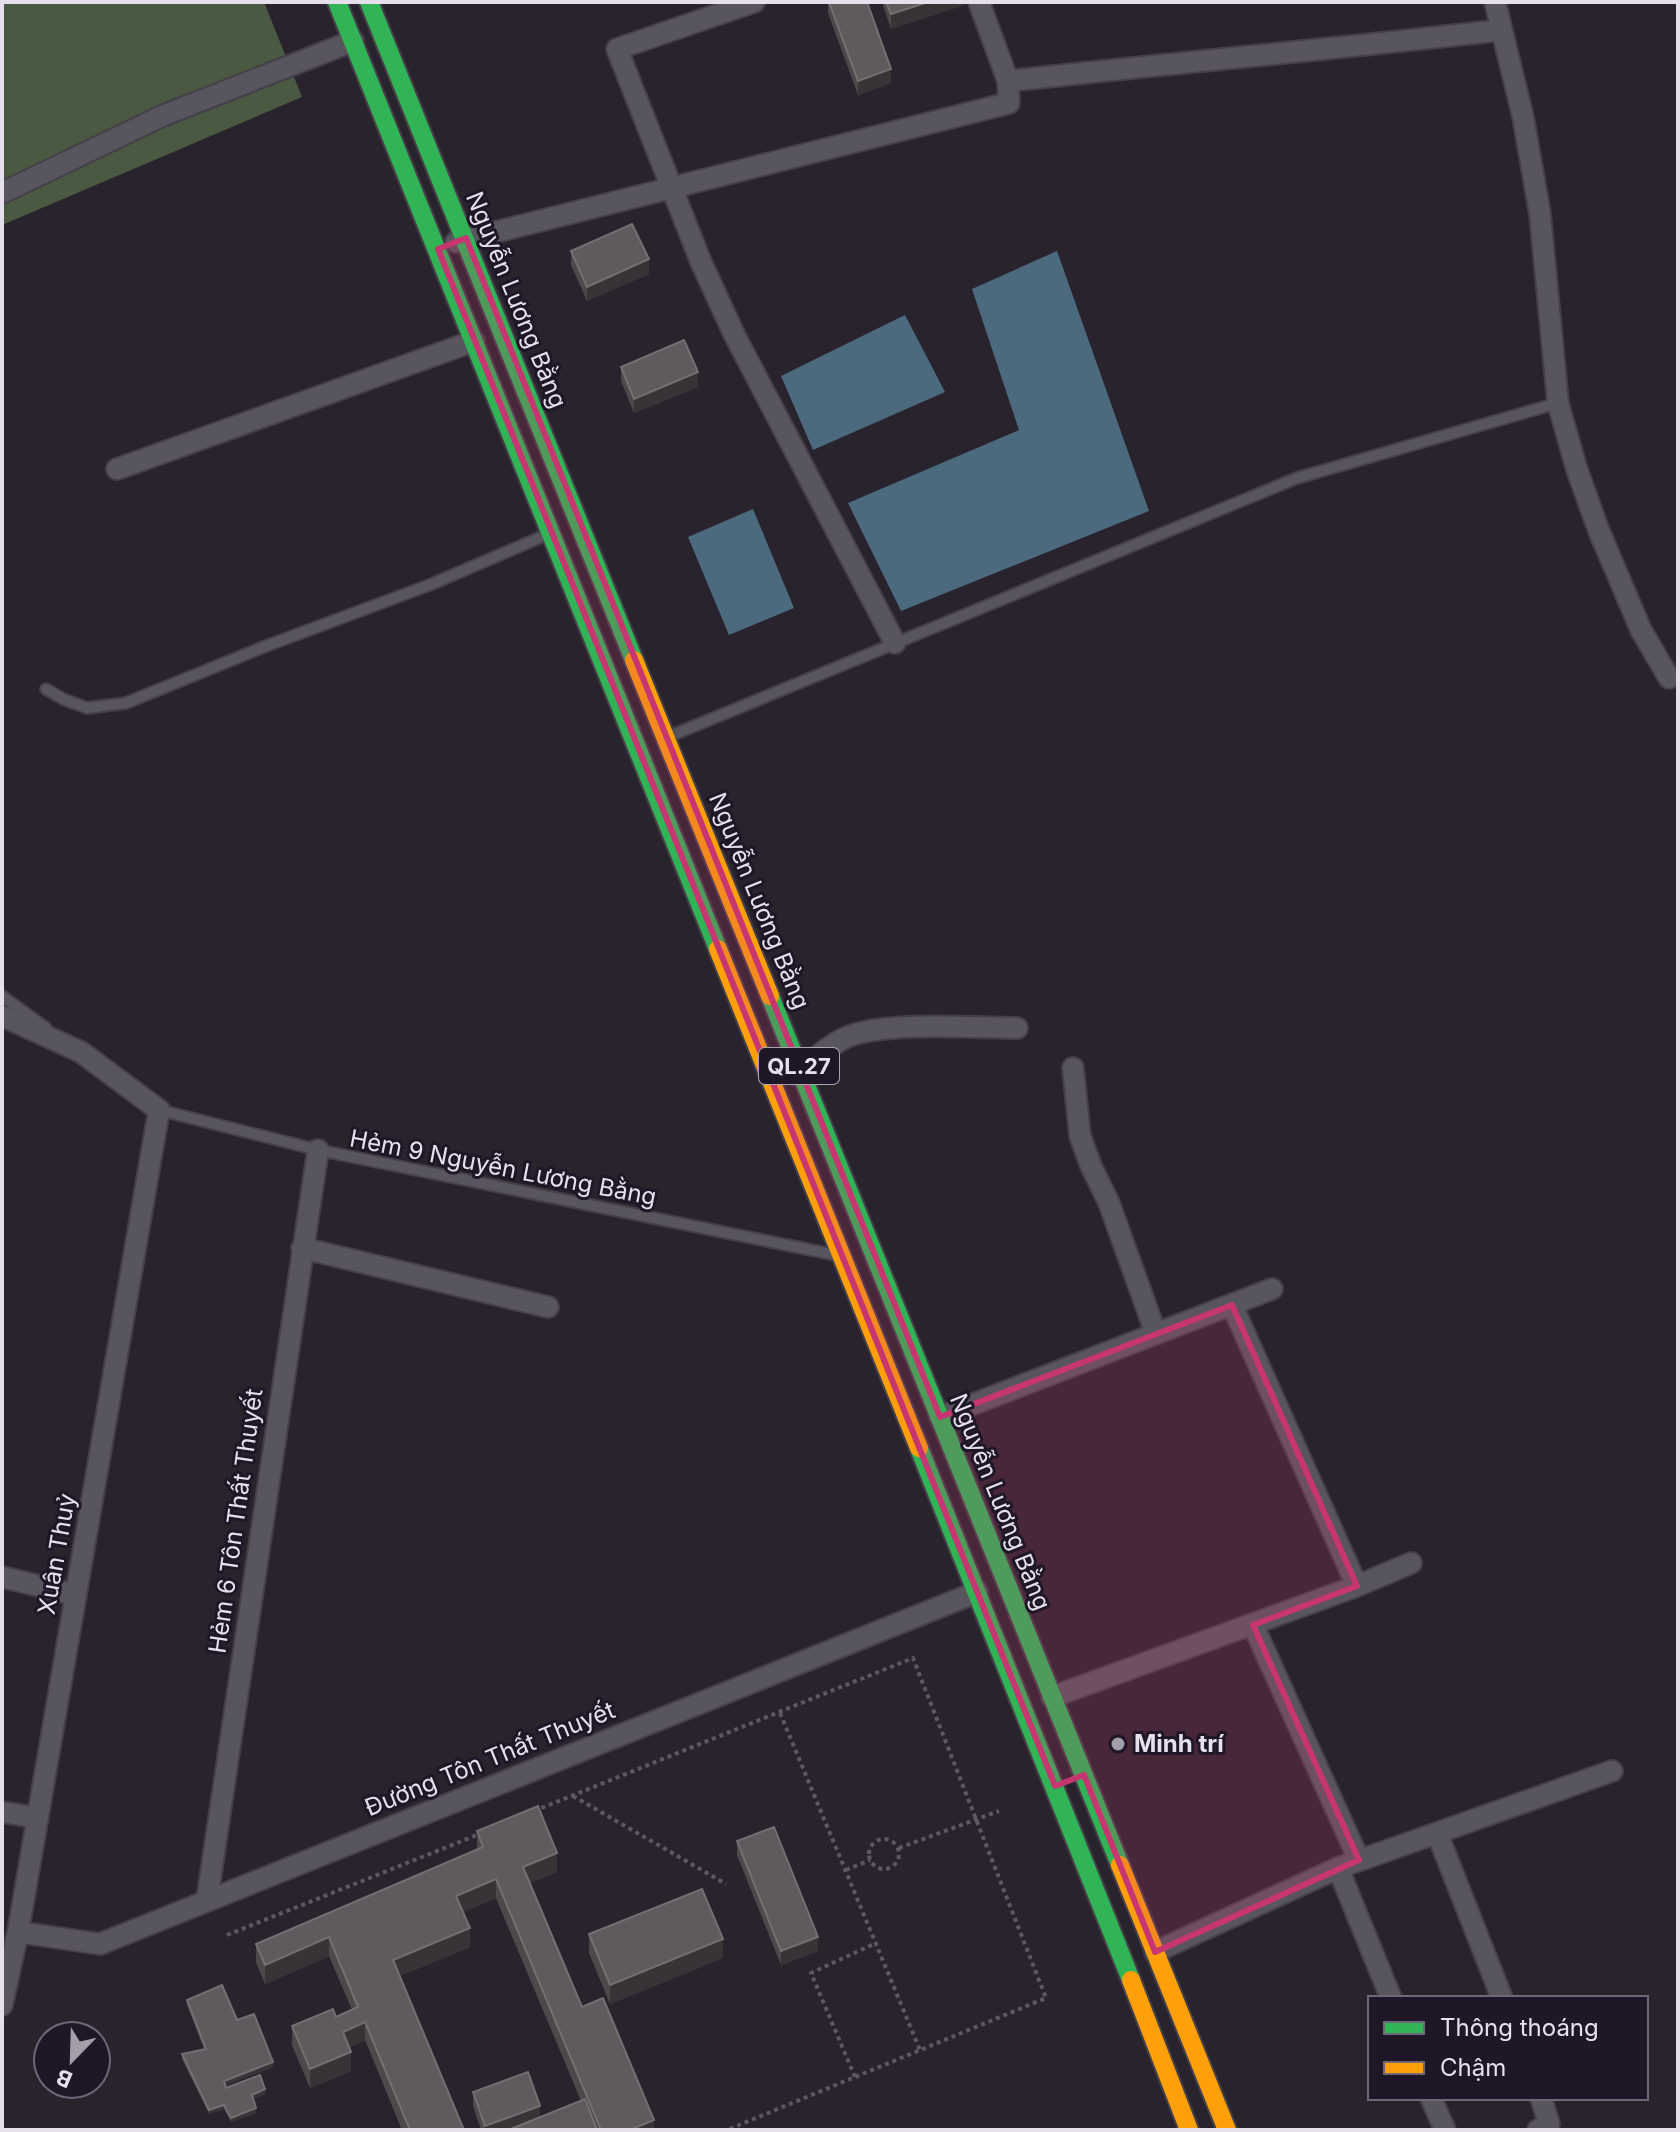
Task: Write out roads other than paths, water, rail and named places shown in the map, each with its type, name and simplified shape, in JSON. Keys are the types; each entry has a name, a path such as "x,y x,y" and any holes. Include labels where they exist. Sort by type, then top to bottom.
{"main road":[{"name":"QL.27","path":"337,2 1055,1786 1189,2130"},
{"name":"Nguyễn Lương Bằng","path":"369,2 1227,2130"},
{"path":"1055,1786 1084,1775"}],"street":[{"path":"754,2 617,49 670,187 735,336 895,643"},
{"path":"438,249 466,238 1009,103 1008,81 979,2"},
{"path":"1495,2 1523,117 1540,214 1558,403 1599,531 1641,630 1669,678"},
{"path":"1008,81 1501,30"},
{"path":"2,193 162,116 353,41"},
{"path":"117,469 474,341"},
{"path":"2,1016 81,1052 159,1110"},
{"path":"801,1070 831,1045 858,1033 906,1028 1017,1028"},
{"path":"1073,1068 1080,1136 1109,1203 1156,1334"},
{"name":"Xuân Thuỷ","path":"2,2005 38,1818 159,1110"},
{"name":"Hẻm 6 Tôn Thất Thuyết","path":"207,1900 318,1150"},
{"path":"302,1248 548,1307"},
{"path":"940,1417 1272,1289"},
{"path":"1232,1305 1357,1586"},
{"path":"1052,1697 1253,1625 1411,1563"},
{"path":"2,1577 76,1595"},
{"name":"Đường Tôn Thất Thuyết","path":"18,1932 100,1944 977,1592"},
{"path":"1253,1625 1359,1860"},
{"path":"1155,1952 1338,1868 1612,1771"},
{"path":"2,1812 38,1818"},
{"path":"1437,1833 1501,1996"},
{"path":"1338,1868 1390,1996"},
{"path":"1432,2100 1445,2130"},
{"path":"1541,2100 1548,2128"}],"lane":[{"path":"667,737 1297,478 1558,403"},
{"path":"46,689 87,708 126,703 432,584 551,533"},
{"path":"2,996 81,1052"},
{"name":"Hẻm 9 Nguyễn Lương Bằng","path":"159,1110 318,1150 842,1257"}],"water":[{"path":"1057,251 1149,511 901,611 848,503 1019,430 972,289"},
{"path":"905,315 945,392 813,450 781,376"},
{"path":"753,509 794,608 729,635 688,537"}],"place":[{"name":"Minh trí","path":"1118,1744"}]}
